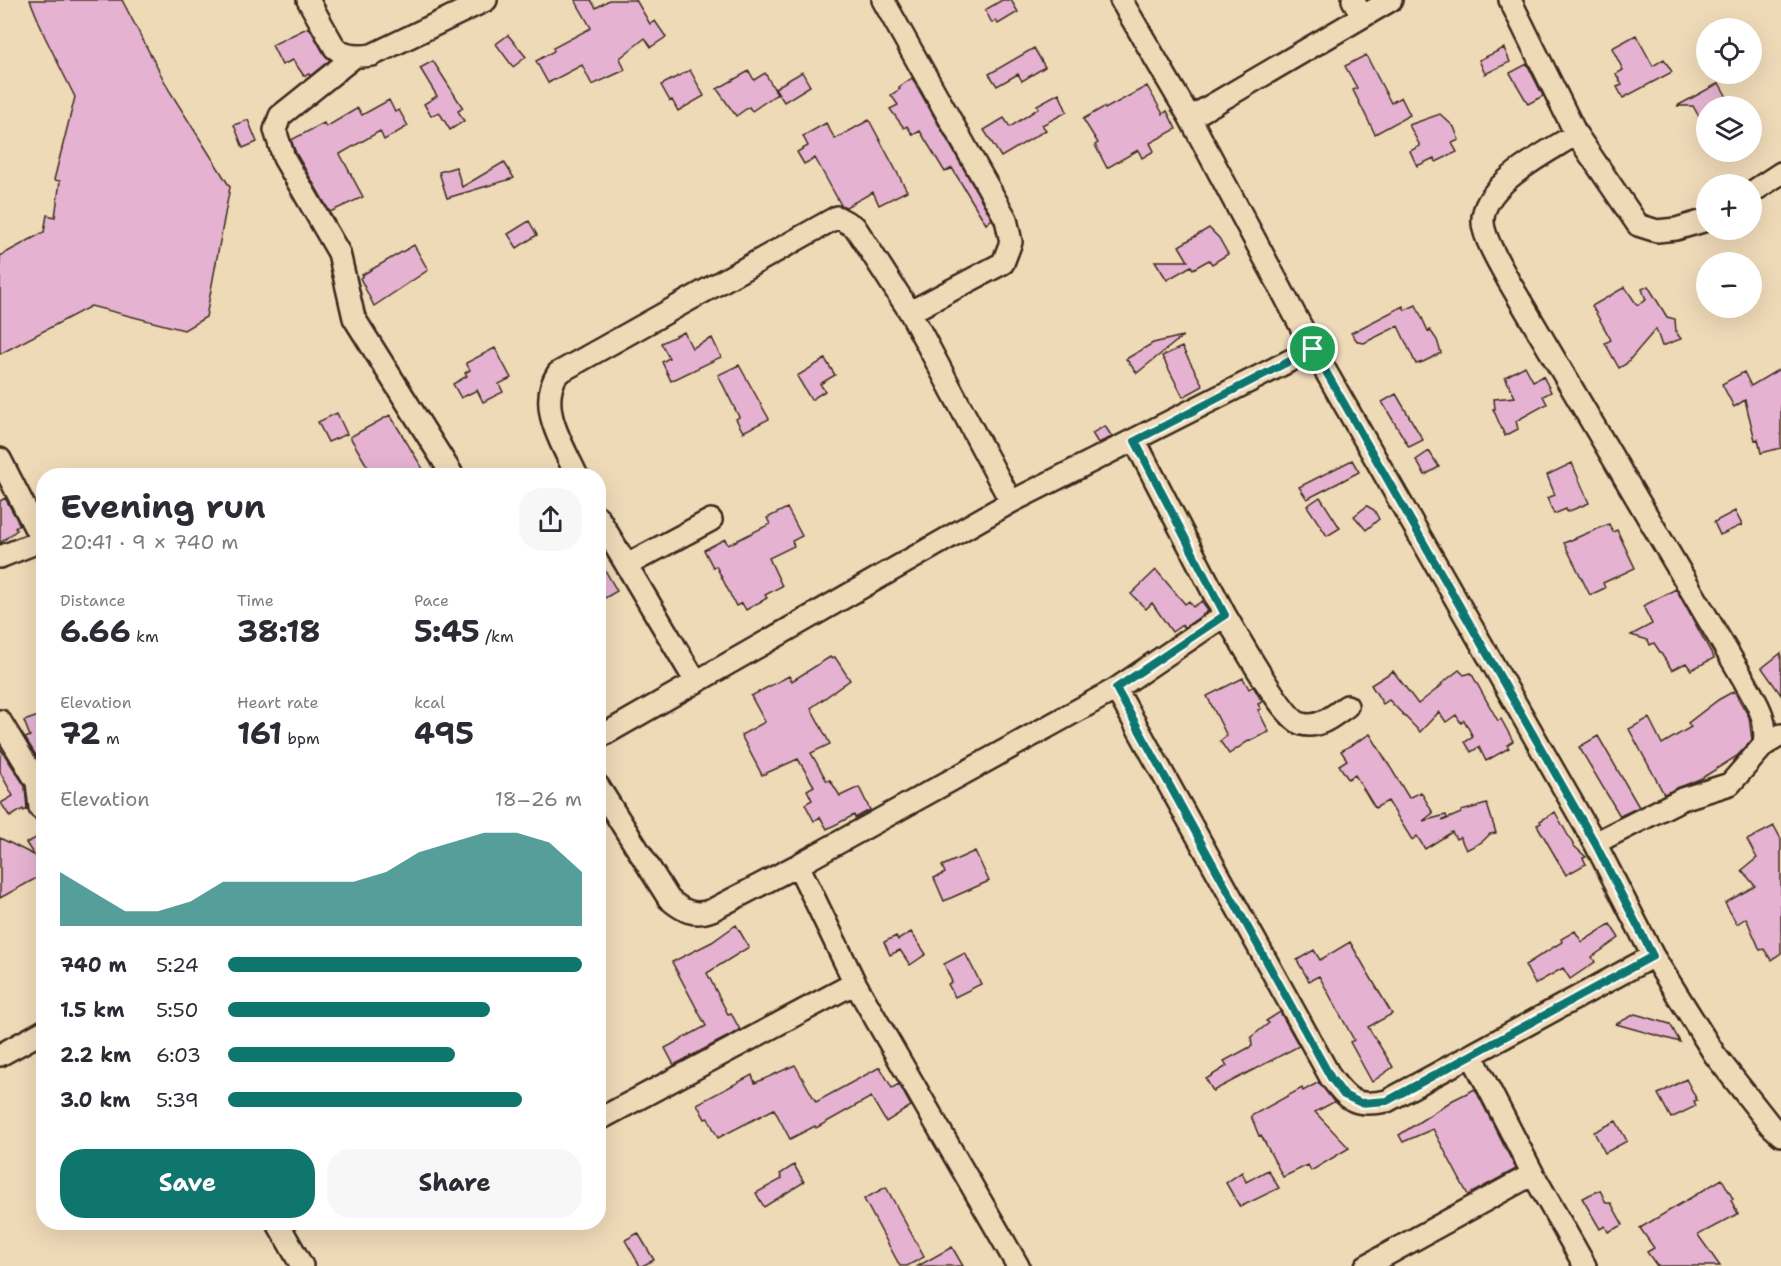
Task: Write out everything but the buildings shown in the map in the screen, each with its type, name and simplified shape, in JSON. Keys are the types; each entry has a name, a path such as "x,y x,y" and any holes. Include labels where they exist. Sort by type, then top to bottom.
{"street":[{"path":"308,0 335,48 355,56 372,55 486,0"},
{"path":"883,0 1006,219 1011,242 1003,263 910,312"},
{"path":"1121,0 1190,118 1313,349 1595,843 1653,956 1715,1055 1770,1125 1781,1135"},
{"path":"1190,118 1357,8 1391,0"},
{"path":"1510,0 1576,134 1638,225 1658,231 1696,223"},
{"path":"355,56 280,116 275,130 284,158 339,253 354,318 448,468"},
{"path":"1576,134 1503,181 1483,211 1484,229 1508,280 1744,680 1761,711 1773,740 1730,784 1682,799 1595,843"},
{"path":"1762,186 1781,174"},
{"path":"574,468 555,429 550,413 549,396 552,382 558,373 837,217 855,227 910,312 1011,502"},
{"path":"606,733 1011,502 1313,349"},
{"path":"1135,441 1225,615 1289,716 1300,724 1318,725 1347,706"},
{"path":"0,459 36,531"},
{"path":"627,565 711,520"},
{"path":"606,530 696,682"},
{"path":"0,557 36,545"},
{"path":"606,799 669,899 690,913 702,914 798,865 1116,688 1225,615"},
{"path":"1116,688 1331,1078 1344,1095 1361,1103 1387,1101 1653,956"},
{"path":"0,721 36,780"},
{"path":"798,865 855,983 1018,1266"},
{"path":"606,1116 855,983"},
{"path":"0,1054 36,1035"},
{"path":"1472,1056 1533,1174 1585,1266"},
{"path":"1366,1266 1533,1174"},
{"path":"282,1230 302,1266"}],"route":[{"path":"1313,349 1595,843 1653,956 1387,1101 1375,1103 1361,1103 1344,1095 1331,1078 1116,688 1225,615 1135,441 1313,349"}]}
